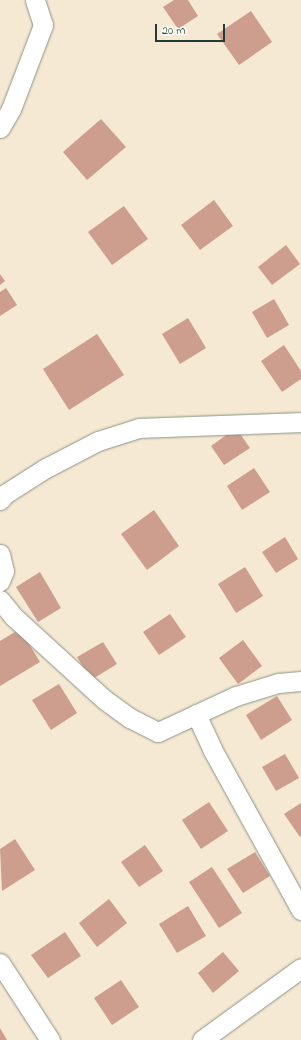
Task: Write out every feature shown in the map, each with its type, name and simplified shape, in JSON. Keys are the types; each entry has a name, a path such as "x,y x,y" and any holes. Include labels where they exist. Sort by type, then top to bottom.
{"street":[{"path":"0,128 11,109 43,25 35,0"},
{"path":"2,494 98,441 139,428 301,422"},
{"path":"0,554 4,571 0,581"},
{"path":"0,600 51,651 130,718 158,732 236,696 278,683 301,681"},
{"path":"196,714 212,749 301,910"},
{"path":"0,963 50,1040"},
{"path":"202,1040 301,968"}],"building":[{"path":"174,0 188,0 198,16 178,29 163,7"},
{"path":"251,11 272,42 239,65 217,34"},
{"path":"101,119 126,147 87,180 63,152"},
{"path":"214,200 233,226 200,250 181,225"},
{"path":"124,206 148,239 112,265 88,232"},
{"path":"286,245 300,264 272,285 258,267"},
{"path":"0,274 5,281 0,285"},
{"path":"6,288 17,305 0,316 0,292"},
{"path":"274,299 289,325 267,338 252,312"},
{"path":"188,318 206,348 180,364 162,334"},
{"path":"97,334 124,375 69,410 43,369"},
{"path":"284,345 301,371 301,379 282,392 261,361"},
{"path":"236,428 250,448 224,465 211,446"},
{"path":"254,468 270,492 242,510 227,486"},
{"path":"154,510 179,546 147,570 121,534"},
{"path":"285,537 298,559 276,573 262,552"},
{"path":"245,567 263,596 236,613 218,584"},
{"path":"40,572 61,608 38,622 16,587"},
{"path":"170,614 186,637 159,655 143,632"},
{"path":"20,629 40,662 0,686 0,641"},
{"path":"243,640 262,666 238,684 219,658"},
{"path":"103,642 117,664 91,680 77,657"},
{"path":"59,684 77,713 51,730 32,700"},
{"path":"277,696 292,720 261,740 246,715"},
{"path":"285,754 299,778 276,791 262,767"},
{"path":"209,802 228,831 201,849 182,820"},
{"path":"301,803 301,836 300,837 284,814"},
{"path":"15,839 35,870 2,891 0,849"},
{"path":"145,845 163,871 139,887 121,862"},
{"path":"255,852 270,876 243,893 227,869"},
{"path":"212,867 242,913 219,928 189,882"},
{"path":"109,899 127,923 97,947 79,923"},
{"path":"188,906 206,936 177,953 159,924"},
{"path":"65,932 81,956 48,978 31,955"},
{"path":"223,952 239,971 213,993 198,973"},
{"path":"121,980 139,1007 112,1025 94,998"},
{"path":"0,1028 7,1040 0,1040"}]}
